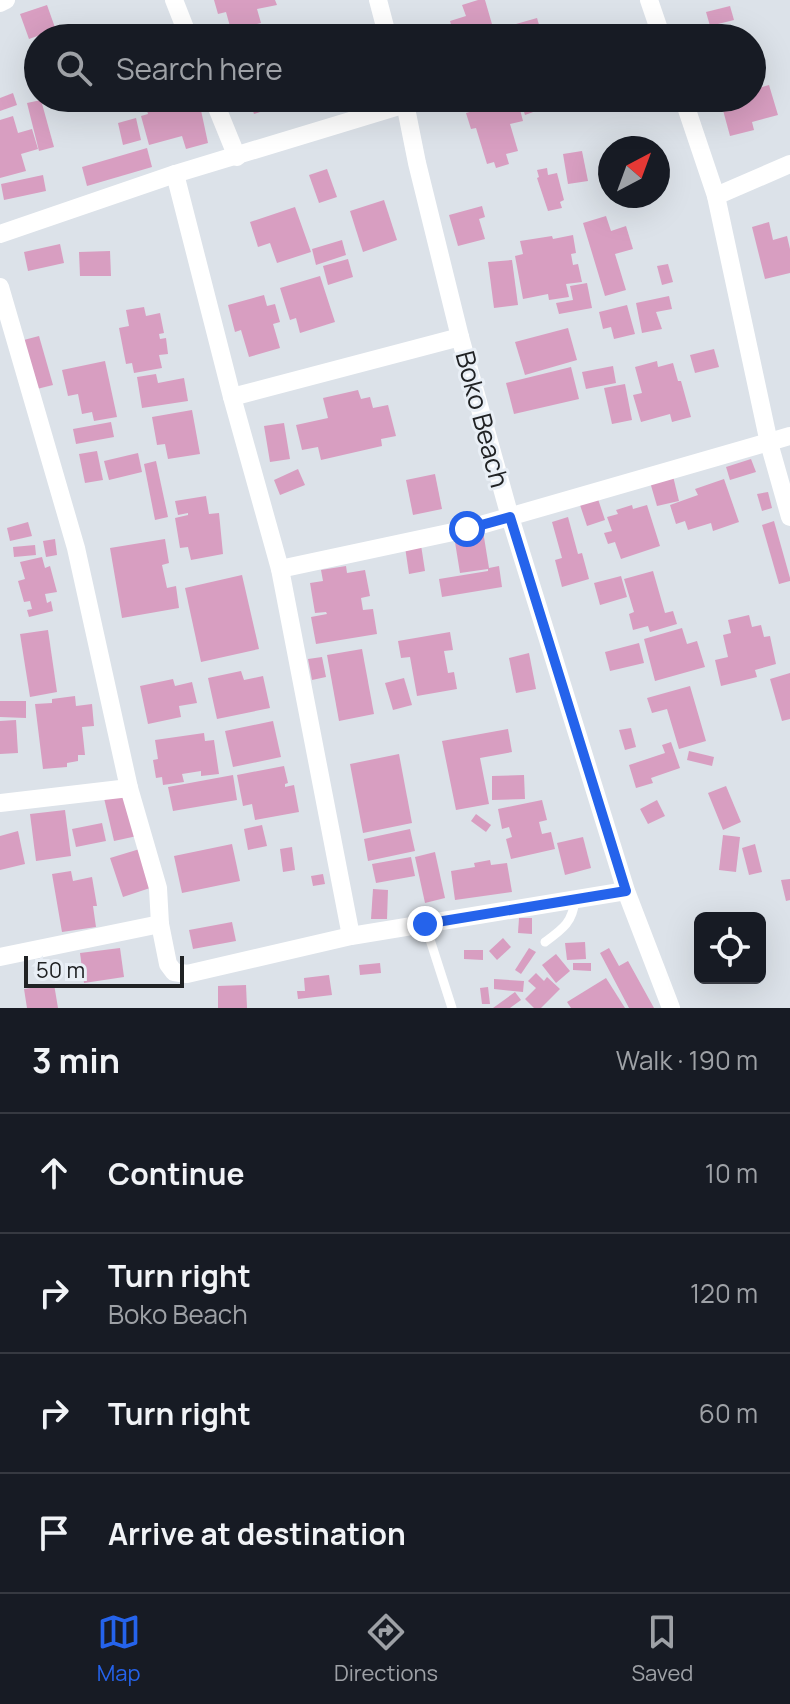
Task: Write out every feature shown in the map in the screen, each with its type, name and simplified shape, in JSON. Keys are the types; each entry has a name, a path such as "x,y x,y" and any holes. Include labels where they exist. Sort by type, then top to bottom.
{"street":[{"path":"0,3 6,0"},
{"path":"174,0 183,24"},
{"path":"378,0 384,24"},
{"path":"649,0 657,24"},
{"path":"219,112 237,157"},
{"path":"0,234 175,174 372,112"},
{"name":"Boko Beach","path":"407,112 460,337 510,517 626,891 671,1008"},
{"path":"688,112 716,196 769,443 790,517"},
{"path":"716,196 790,164"},
{"path":"175,174 280,569 351,936"},
{"path":"0,287 76,548 129,788 158,888 160,924 168,964 174,972 180,974 351,936 626,891"},
{"path":"232,397 460,337"},
{"path":"280,569 467,529 790,436"},
{"path":"0,803 129,788"},
{"path":"0,957 160,924"}],"lane":[{"path":"545,942 567,927 575,899"},
{"path":"425,924 452,1008"}],"building":[{"path":"214,0 275,0 277,5 257,9 261,23 257,24 229,24 226,12 218,14"},
{"path":"485,0 492,24 451,24 450,21 466,16 462,5"},
{"path":"47,5 54,24 24,25 20,14"},
{"path":"730,6 734,20 709,24 706,12"},
{"path":"537,18 539,24 516,24"},
{"path":"769,85 778,115 752,122 754,130 730,136 724,112 766,112 766,86"},
{"path":"13,93 17,105 0,111 0,98"},
{"path":"29,112 44,112 54,147 39,151"},
{"path":"201,112 208,143 186,149 182,136 149,145 141,116"},
{"path":"521,112 523,121 510,124 518,151 506,154 509,164 496,168 494,162 487,164 476,128 471,129 466,113"},
{"path":"13,116 18,133 32,129 38,149 21,154 26,171 0,178 0,120"},
{"path":"136,118 141,140 123,145 118,123"},
{"path":"147,148 152,167 87,186 82,167"},
{"path":"582,151 588,181 568,184 563,154"},
{"path":"547,168 548,175 557,173 564,200 560,202 562,208 548,211 537,178 537,170"},
{"path":"327,169 337,197 319,203 309,175"},
{"path":"43,175 46,191 4,200 1,184"},
{"path":"384,200 397,240 363,252 350,211"},
{"path":"482,206 485,217 479,219 485,239 458,246 449,215"},
{"path":"295,207 311,252 277,263 270,243 258,247 250,222"},
{"path":"606,216 611,231 626,226 633,249 615,254 626,290 605,296 583,223"},
{"path":"769,222 773,240 787,236 790,273 765,279 752,227"},
{"path":"573,235 576,253 571,254 573,265 578,264 582,282 566,284 569,297 549,300 548,294 523,299 515,256 523,254 520,241"},
{"path":"342,240 346,255 316,265 312,249"},
{"path":"60,244 64,263 28,271 24,252"},
{"path":"110,251 111,276 80,276 79,252"},
{"path":"348,259 353,277 328,285 323,266"},
{"path":"512,260 518,305 494,308 488,262"},
{"path":"668,264 673,282 662,285 657,266"},
{"path":"320,276 335,322 300,333 296,318 290,320 280,288"},
{"path":"587,283 592,308 559,314 556,303 573,300 570,286"},
{"path":"264,295 267,306 275,304 280,322 273,324 280,348 249,357 241,330 235,332 228,305"},
{"path":"669,296 672,309 656,312 662,329 642,333 636,303"},
{"path":"627,305 635,334 614,339 611,327 603,329 599,312"},
{"path":"144,307 146,316 160,313 164,333 159,334 160,339 166,338 168,354 159,355 162,368 134,373 132,363 126,364 119,328 129,326 126,310"},
{"path":"568,328 577,360 525,375 515,342"},
{"path":"39,336 53,385 33,390 20,341"},
{"path":"714,349 719,367 695,373 690,355"},
{"path":"105,361 117,417 94,421 92,412 82,414 78,394 68,396 62,370"},
{"path":"657,361 658,367 673,363 691,417 672,422 670,414 641,422 633,395 642,393 635,367"},
{"path":"613,366 616,383 586,389 582,372"},
{"path":"571,367 579,399 514,414 506,383"},
{"path":"156,374 158,383 184,378 188,401 142,408 137,377"},
{"path":"625,384 632,420 612,424 604,388"},
{"path":"358,390 361,399 370,397 373,408 388,405 396,436 381,439 382,446 321,460 318,447 302,450 296,425 328,418 323,398"},
{"path":"192,410 200,454 168,459 165,444 157,445 152,417"},
{"path":"111,422 114,437 76,444 73,429"},
{"path":"284,423 290,459 270,462 264,426"},
{"path":"97,451 103,480 85,483 79,454"},
{"path":"138,453 142,472 109,480 104,461"},
{"path":"751,459 756,472 730,480 726,467"},
{"path":"156,461 168,517 155,520 144,464"},
{"path":"298,469 305,485 280,495 274,480"},
{"path":"435,474 442,509 413,515 406,480"},
{"path":"673,476 679,501 657,506 650,482"},
{"path":"724,479 739,522 713,531 711,523 688,530 685,521 676,524 670,505 698,495 695,489"},
{"path":"768,492 772,508 762,511 757,494"},
{"path":"206,496 209,514 219,513 223,554 191,560 188,547 180,548 175,518 188,513 178,515 175,501"},
{"path":"598,499 605,520 587,526 580,505"},
{"path":"632,505 633,509 647,505 660,546 621,559 615,542 608,544 604,533 612,531 607,517 618,514 616,510"},
{"path":"568,517 589,579 562,587 555,560 562,558 552,522"},
{"path":"774,521 790,578 790,581 779,584 762,525"},
{"path":"28,522 32,536 10,541 7,528"},
{"path":"483,531 489,568 499,566 502,587 442,597 439,579 488,571 460,573 454,536"},
{"path":"55,539 57,555 46,557 43,541"},
{"path":"165,539 169,563 162,565 167,588 176,586 179,608 122,618 110,548"},
{"path":"35,545 36,555 14,557 13,547"},
{"path":"421,545 425,571 409,574 405,547"},
{"path":"42,557 45,568 50,566 57,592 45,594 47,603 51,601 53,611 29,617 27,610 32,609 30,601 24,602 18,581 25,579 20,562"},
{"path":"346,566 347,573 365,570 370,596 361,598 363,610 373,609 377,634 316,644 311,617 327,614 315,613 310,583 323,581 321,570"},
{"path":"653,571 665,613 673,611 677,624 650,632 648,626 633,630 629,614 634,612 624,579"},
{"path":"242,575 259,649 201,662 185,588"},
{"path":"621,576 627,597 600,605 594,583"},
{"path":"749,615 752,627 761,625 764,637 770,636 776,664 755,670 757,677 721,686 715,660 728,657 723,635 731,633 728,620"},
{"path":"682,628 687,644 697,641 705,667 655,681 644,639"},
{"path":"48,630 57,692 30,697 20,634"},
{"path":"450,632 453,650 444,651 448,673 454,672 457,689 417,696 410,657 401,658 398,641"},
{"path":"639,643 644,663 610,671 605,652"},
{"path":"362,649 374,714 339,721 327,655"},
{"path":"529,653 536,689 516,693 509,658"},
{"path":"322,657 326,677 312,680 308,659"},
{"path":"241,671 244,680 263,676 270,708 217,719 208,678"},
{"path":"790,673 790,719 782,721 770,679"},
{"path":"404,678 412,705 393,710 385,683"},
{"path":"173,679 175,686 192,682 197,703 179,706 181,717 148,724 140,686"},
{"path":"690,686 706,741 679,749 667,709 652,713 647,698"},
{"path":"75,696 76,706 92,704 94,726 82,727 85,755 78,755 78,761 67,763 67,767 43,769 35,704"},
{"path":"0,701 26,701 26,718 0,717"},
{"path":"16,720 18,753 0,754 0,721"},
{"path":"273,721 281,757 233,767 225,731"},
{"path":"631,728 636,747 625,750 619,730"},
{"path":"508,729 512,752 480,758 489,804 456,810 442,741"},
{"path":"204,733 205,741 214,740 219,774 201,776 201,771 182,774 184,782 163,785 162,777 156,778 153,760 158,759 155,740"},
{"path":"671,742 680,768 651,778 653,783 636,788 629,765 665,753 662,745"},
{"path":"689,751 714,757 712,766 687,760"},
{"path":"399,754 412,823 363,833 350,764"},
{"path":"284,766 288,783 285,787 294,785 299,812 255,820 252,804 243,806 237,775"},
{"path":"233,775 237,800 173,811 168,787"},
{"path":"524,775 525,799 492,800 492,776"},
{"path":"726,786 741,822 723,830 708,793"},
{"path":"127,793 137,836 114,841 104,798"},
{"path":"542,800 547,820 539,822 542,834 551,832 555,849 511,859 506,839 512,837 509,827 502,829 498,809"},
{"path":"657,800 665,816 648,824 640,809"},
{"path":"65,810 71,856 36,861 30,814"},
{"path":"476,814 491,825 486,832 471,821"},
{"path":"102,823 106,841 76,847 72,829"},
{"path":"262,825 267,846 248,850 244,829"},
{"path":"410,829 415,851 368,861 364,839"},
{"path":"18,831 25,864 0,870 0,836"},
{"path":"723,835 740,837 736,872 719,870"},
{"path":"583,837 591,868 565,875 557,843"},
{"path":"232,844 240,881 182,893 174,856"},
{"path":"755,844 762,872 749,875 742,848"},
{"path":"292,847 295,870 283,872 280,849"},
{"path":"143,848 156,886 123,897 110,858"},
{"path":"435,852 445,898 425,903 415,857"},
{"path":"411,857 415,876 376,883 372,864"},
{"path":"490,860 491,865 507,863 512,892 455,900 451,871 475,867 474,863"},
{"path":"71,871 73,881 92,877 97,906 93,906 96,927 62,932 52,874"},
{"path":"323,874 325,884 313,886 311,876"},
{"path":"790,879 790,900 786,901 781,880"},
{"path":"373,889 388,890 387,919 371,919"},
{"path":"519,918 532,918 532,934 518,933"},
{"path":"232,922 236,941 193,949 189,930"},
{"path":"503,938 511,947 497,960 489,951"},
{"path":"585,942 586,959 567,960 565,943"},
{"path":"120,948 124,977 84,983 80,953"},
{"path":"529,948 536,952 521,974 515,970"},
{"path":"609,948 619,966 628,961 654,1008 629,1008 600,953"},
{"path":"464,950 483,950 483,960 464,959"},
{"path":"556,954 570,971 556,983 542,965"},
{"path":"380,963 381,973 360,975 359,965"},
{"path":"573,963 591,963 591,971 573,970"},
{"path":"536,973 544,981 547,977 560,989 541,1008 534,1008 525,999 536,988 528,981"},
{"path":"329,975 332,995 298,999 297,991 305,991 304,978"},
{"path":"606,978 625,1008 571,1008 567,1002"},
{"path":"494,979 524,981 523,992 494,989"},
{"path":"54,984 58,1008 27,1008 24,989"},
{"path":"246,985 247,1008 218,1008 218,986"},
{"path":"488,987 490,1004 482,1004 480,988"},
{"path":"515,992 521,1000 510,1008 493,1008"}],"route":[{"path":"425,924 626,891 510,517 467,529"}]}
